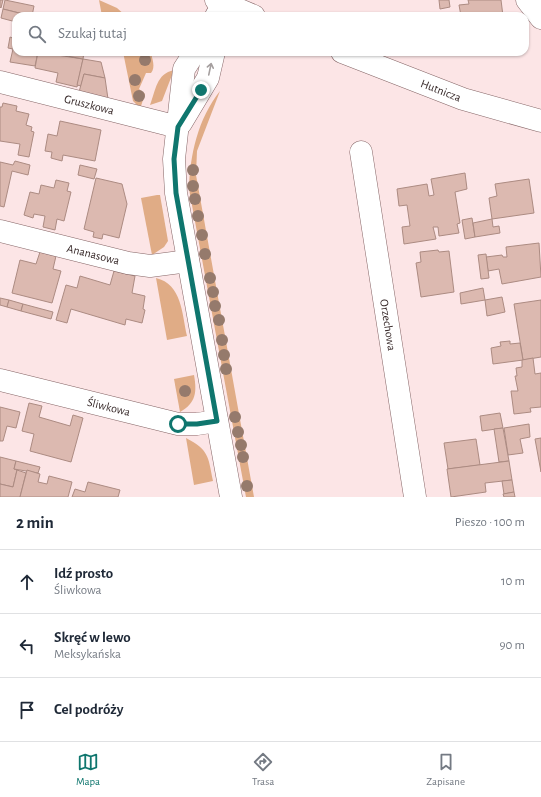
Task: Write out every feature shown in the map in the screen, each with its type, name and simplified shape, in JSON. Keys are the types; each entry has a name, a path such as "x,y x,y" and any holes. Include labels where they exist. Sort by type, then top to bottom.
{"street":[{"path":"527,0 541,18"},
{"path":"219,9 234,12"},
{"path":"192,56 184,69 174,159 176,193 232,497"},
{"path":"178,127 208,78 213,56"},
{"name":"Hutnicza","path":"353,56 463,98 541,121"},
{"name":"Gruszkowa","path":"0,82 178,127"},
{"name":"Orzechowa","path":"361,152 415,497"},
{"name":"Ananasowa","path":"0,232 128,263 150,266 188,261"},
{"name":"Śliwkowa","path":"0,380 178,424 197,424 217,421"}],"shaded area":[{"path":"99,0 117,8 122,12 101,12"},
{"path":"124,56 152,56 152,71 151,73 146,73 139,89 145,94 141,106 137,105 133,101"},
{"path":"174,70 162,101 150,105 155,88 160,79 168,72"},
{"path":"220,91 197,151 196,175 254,497 246,497 189,189 193,150 197,137 206,113"},
{"path":"160,195 168,241 164,247 152,255 141,198"},
{"path":"156,278 165,281 176,293 182,310 187,336 167,340"},
{"path":"194,375 194,396 189,405 180,412 174,379"},
{"path":"186,438 194,442 203,450 210,465 213,481 194,485"}],"building":[{"path":"0,0 3,0 1,8 0,7"},
{"path":"5,0 34,6 33,12 15,12 3,9"},
{"path":"439,0 449,0 450,7 440,9"},
{"path":"468,0 501,0 502,12 460,12 459,5 469,4"},
{"path":"3,9 15,12 12,12 12,21 1,18"},
{"path":"10,37 12,38 12,49 8,48"},
{"path":"12,53 12,56 37,56 35,66 10,62"},
{"path":"37,56 64,56 83,59 77,87 56,82 58,73 35,68"},
{"path":"67,56 83,56 83,59"},
{"path":"83,59 101,62 105,78 84,74 81,86 77,85"},
{"path":"84,74 105,78 108,99 79,92"},
{"path":"3,103 17,106 16,111 29,114 26,125 32,127 31,131 34,132 29,157 18,155 20,144 0,141 0,107 2,107"},
{"path":"60,121 101,130 95,161 63,155 62,161 51,158 52,152 45,151 48,134 57,136"},
{"path":"15,161 30,165 28,175 12,171 4,207 0,206 0,162 13,165"},
{"path":"80,165 97,169 94,179 78,175"},
{"path":"465,173 467,189 455,192 460,223 457,224 459,233 439,236 438,227 433,227 436,239 404,244 402,227 410,226 407,205 399,206 397,189 427,184 429,196 434,195 431,179"},
{"path":"96,178 122,184 127,204 119,238 103,234 102,239 93,237 94,232 84,229"},
{"path":"529,179 534,213 492,219 489,198 497,196 495,184"},
{"path":"56,180 69,183 67,191 71,192 64,221 57,219 55,230 43,227 45,216 34,214 33,218 24,215 30,192 39,194 41,185 54,188"},
{"path":"472,218 475,237 465,239 462,220"},
{"path":"492,219 493,227 499,226 500,233 475,237 473,223"},
{"path":"539,243 541,277 502,284 499,269 488,271 486,257 502,255 503,257 507,257 506,247"},
{"path":"438,250 439,252 449,251 454,292 421,297 416,263 421,262 420,252"},
{"path":"40,252 56,256 53,269 61,271 52,303 12,293 20,260 36,264"},
{"path":"486,254 489,278 481,279 478,255"},
{"path":"114,271 135,276 132,293 145,296 143,309 145,310 142,323 126,319 125,325 71,309 67,323 56,320 66,285 77,288 80,276 110,285"},
{"path":"483,288 485,300 461,304 460,293"},
{"path":"502,297 505,312 487,316 485,300"},
{"path":"0,298 9,300 7,307 0,305"},
{"path":"9,300 23,304 21,311 7,307"},
{"path":"541,300 541,357 523,360 514,304"},
{"path":"23,304 53,312 51,319 21,311"},
{"path":"510,341 510,344 520,343 523,360 493,364 491,348 501,346 500,342"},
{"path":"533,358 535,374 541,373 541,407 530,408 531,412 514,414 511,391 518,391 515,376 517,376 516,368 522,367 522,360"},
{"path":"29,403 42,406 39,417 70,426 73,415 83,418 71,462 30,451 34,434 22,431"},
{"path":"0,407 20,412 16,428 7,426 3,441 0,441"},
{"path":"500,413 503,428 482,431 480,416"},
{"path":"529,424 530,437 520,439 523,453 508,455 504,428"},
{"path":"503,428 509,461 499,462 494,429"},
{"path":"541,438 541,472 535,439"},
{"path":"476,439 480,465 448,469 444,443"},
{"path":"0,457 16,461 14,469 17,470 13,487 0,484"},
{"path":"16,461 40,467 38,473 14,469"},
{"path":"509,461 512,480 485,483 486,492 451,497 447,469"},
{"path":"17,470 26,473 20,497 0,497 0,484 13,487"},
{"path":"27,470 40,474 38,482 47,484 49,476 72,482 68,497 20,497"},
{"path":"512,480 514,492 504,494 502,481"},
{"path":"88,482 120,490 118,497 72,497 75,489 85,492"},
{"path":"514,492 515,497 504,497 503,494"}],"route":[{"path":"178,424 197,424 217,421 176,193 174,159 178,127 201,90"}]}
